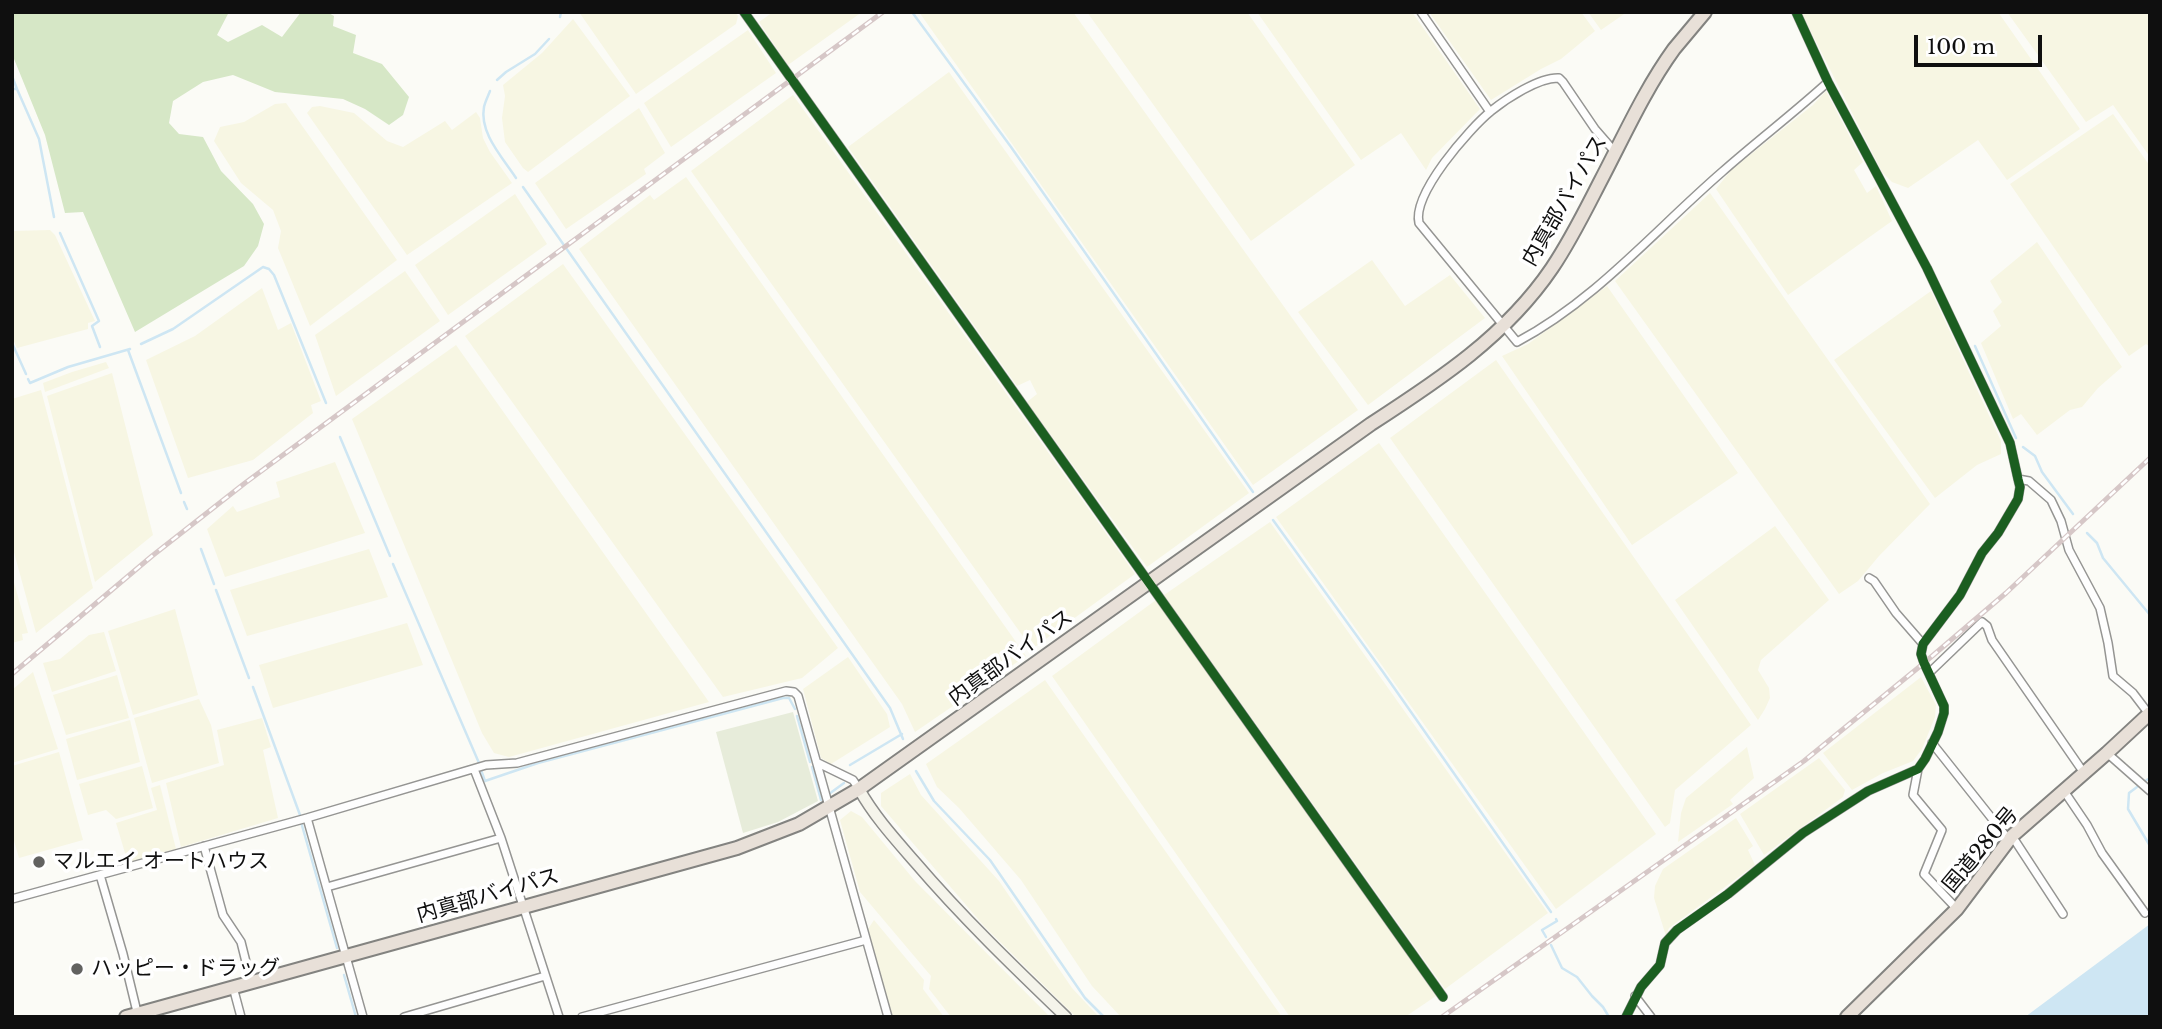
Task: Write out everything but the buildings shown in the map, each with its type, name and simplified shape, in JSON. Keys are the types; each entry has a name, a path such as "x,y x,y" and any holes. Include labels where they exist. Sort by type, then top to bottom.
{"highway":[{"name":"内真部バイパス","path":"134,1016 737,848 799,824 830,808 1371,424 1434,383 1504,327 1552,269 1673,51 1705,12"},
{"name":"国道280号","path":"1847,1017 1957,909 2010,838 2149,714"}],"street":[{"path":"744,12 1443,997"},
{"path":"1421,12 1490,112"},
{"path":"1796,12 1828,82 1927,268 2010,443 2020,487 2018,499 1982,553 1960,595 1923,644 1922,654 1944,706 1944,713 1938,732 1918,769 1913,795 1942,830 1924,874 1957,909"},
{"path":"1615,153 1559,78 1545,80 1521,91 1490,112 1441,165 1425,195 1417,217 1425,233 1517,342 1543,328 1607,278 1655,237 1721,173 1828,82"},
{"path":"2018,479 2029,481 2051,500 2061,521 2068,550 2100,608 2113,676 2133,693 2149,714"},
{"path":"1869,578 1923,644"},
{"path":"1929,673 1982,622 2084,772"},
{"path":"12,899 474,769 517,763 786,691 794,692 798,696 818,762 888,1017"},
{"path":"1932,743 2010,838 2063,914"},
{"path":"2107,753 2150,791"},
{"path":"818,762 853,780 867,804 892,836 940,891 983,937 1066,1017"},
{"path":"474,769 502,838 559,1017"},
{"path":"1626,1017 1635,996 1660,965 1665,943 1676,930 1728,894 1802,833 1868,791 1918,769"},
{"path":"2063,790 2102,853 2145,913"},
{"path":"307,818 363,1017"},
{"path":"327,887 502,838"},
{"path":"204,846 223,915 241,942 251,982"},
{"path":"100,875 123,954 134,1016"},
{"path":"582,1017 866,940"},
{"path":"404,1017 545,976"},
{"path":"233,987 241,1017"},
{"path":"1635,996 1651,1017"}],"green space":[{"path":"12,12 229,12 217,35 228,42 262,25 282,37 301,12 327,12 334,16 333,26 356,35 353,53 382,64 409,97 403,115 389,125 365,109 343,99 275,92 233,75 203,82 173,101 169,123 179,134 203,137 221,171 253,204 264,224 258,246 244,266 135,332 83,212 65,213 45,135 12,54"},
{"path":"579,12 735,12 738,16 736,24 636,94"},
{"path":"773,12 862,12 788,65 759,22"},
{"path":"919,12 1073,12 1358,410 1253,485"},
{"path":"1087,12 1247,12 1355,165 1251,241"},
{"path":"1257,12 1412,12 1480,109 1432,158 1426,170 1401,133 1361,160"},
{"path":"1429,12 1581,12 1595,31 1561,59 1491,100"},
{"path":"1588,12 1627,12 1601,30"},
{"path":"1801,12 1998,12 2080,129 2007,180 1978,140 1908,188 1892,182 1882,172"},
{"path":"2007,12 2150,12 2150,157 2113,105 2086,122"},
{"path":"573,19 630,96 528,172 505,142 502,118 505,96 503,85 542,53"},
{"path":"748,30 776,73 671,147 644,103"},
{"path":"949,72 1249,493 1147,567 1027,402 1037,394 1030,380 1017,386 848,147"},
{"path":"1826,91 1863,162 1854,170 1867,193 1876,186 1892,221 1788,295 1716,189 1731,170 1813,105"},
{"path":"793,95 1135,574 1032,649 691,171"},
{"path":"286,103 397,260 310,326 278,248 281,231 273,210 241,183 214,141 220,127 244,122 275,104"},
{"path":"320,106 354,113 387,141 403,147 445,121 452,130 476,112 490,152 512,183 407,255 307,113 312,107"},
{"path":"639,108 665,153 644,169 646,174 566,229 535,183"},
{"path":"2113,114 2150,166 2150,347 2146,344 2129,356 2010,184"},
{"path":"686,177 1026,656 915,732 902,704 579,249 650,195 654,200"},
{"path":"1710,193 1930,504 1858,581 1839,594 1615,281"},
{"path":"515,194 547,244 448,315 415,265"},
{"path":"50,230 55,235 95,321 88,323 88,329 17,348 12,337 12,231"},
{"path":"2037,242 2122,367 2098,388 2082,407 2070,410 2037,435 2021,414 2013,419 1981,343 2001,326 1993,311 2002,302 1990,281"},
{"path":"1372,260 1405,306 1450,275 1485,318 1368,405 1298,312"},
{"path":"563,264 838,648 802,678 723,697 465,336"},
{"path":"405,271 440,321 336,396 315,335"},
{"path":"1607,286 1738,473 1632,545 1502,356 1528,344"},
{"path":"262,288 278,330 291,323 321,401 311,405 313,413 253,460 188,478 146,360 195,336"},
{"path":"1931,291 2001,441 2001,454 1977,465 1935,498 1834,360"},
{"path":"456,345 709,702 509,757 494,753 482,733 352,419"},
{"path":"1496,360 1751,725 1675,790 1670,823 1665,827 1390,438"},
{"path":"106,362 109,368 45,392 43,383"},
{"path":"112,373 153,535 95,582 47,396"},
{"path":"41,390 93,588 36,633 12,545 12,399"},
{"path":"1379,443 1656,834 1556,909 1276,517"},
{"path":"335,462 365,533 225,577 207,529 233,506 237,512 280,497 276,482"},
{"path":"1270,522 1548,913 1445,989 1164,595"},
{"path":"1775,526 1829,600 1761,660 1758,670 1769,688 1770,698 1758,720 1675,600"},
{"path":"369,549 388,597 247,636 230,590"},
{"path":"12,575 28,633 22,634 23,640 12,643"},
{"path":"1156,600 1436,996 1405,1017 1290,1017 1052,676"},
{"path":"175,609 198,695 133,715 108,631"},
{"path":"407,623 423,665 273,708 259,665"},
{"path":"104,632 116,671 52,692 43,663 60,659 89,635"},
{"path":"848,657 887,714 890,727 831,764 821,758 803,689"},
{"path":"33,672 58,749 12,763 12,690"},
{"path":"117,675 129,718 66,735 53,695"},
{"path":"1921,677 1936,705 1935,717 1922,749 1913,761 1852,790 1823,753"},
{"path":"1045,680 1282,1017 1121,1017 1092,986 1021,880 959,808 937,787 926,764"},
{"path":"199,699 211,725 219,763 152,783 134,718"},
{"path":"793,712 818,801 778,822 743,833 716,732"},
{"path":"262,718 271,747 263,750 278,818 181,847 166,783 224,765 217,730"},
{"path":"130,720 140,762 77,780 66,739"},
{"path":"1747,747 1754,778 1730,800 1733,804 1678,842 1681,813 1686,798"},
{"path":"59,752 83,840 19,858 12,834 12,766"},
{"path":"1819,758 1845,790 1843,797 1764,855 1740,814"},
{"path":"142,766 153,808 116,819 106,810 88,815 79,784"},
{"path":"910,774 921,795 999,881 1072,988 1099,1017 1076,1017 984,926 881,806 881,793"},
{"path":"160,785 176,849 128,863 116,823 157,810 151,788"},
{"path":"851,811 862,817 915,881 1050,1017 951,1017 929,989 931,976 860,892 840,820"},
{"path":"1736,818 1753,846 1748,850 1755,865 1669,928 1666,936 1654,898 1655,886 1663,869"},
{"path":"874,920 924,980 923,989 944,1017 891,1017 868,929"}],"water":[{"path":"2150,924 2150,1017 2025,1017 2029,1014"}],"waterway":[{"path":"560,17 561,12"},
{"path":"912,12 1011,147 1253,492"},
{"path":"497,80 535,54 549,39"},
{"path":"12,76 17,89"},
{"path":"12,89 17,89 39,139 54,217"},
{"path":"490,91 484,107 485,126 493,145 516,178"},
{"path":"523,187 890,708 903,739"},
{"path":"60,233 99,321 92,326 100,347"},
{"path":"141,344 173,329 263,267 274,275 326,403"},
{"path":"12,343 26,374"},
{"path":"1975,346 2016,438"},
{"path":"28,379 30,383 68,367 130,349"},
{"path":"128,350 181,493"},
{"path":"340,437 390,556"},
{"path":"2023,447 2035,456 2042,472 2073,514"},
{"path":"184,502 187,509"},
{"path":"1273,520 1551,912"},
{"path":"2087,533 2097,543 2103,558 2150,615"},
{"path":"201,549 214,584"},
{"path":"393,564 479,763"},
{"path":"216,590 249,678"},
{"path":"253,687 300,815"},
{"path":"481,770 485,781 538,763 783,698 789,698 795,709"},
{"path":"797,716 810,762"},
{"path":"850,765 902,734"},
{"path":"812,767 821,800"},
{"path":"916,771 934,801 990,860 1085,998 1104,1017"},
{"path":"2145,781 2150,778"},
{"path":"829,794 844,783"},
{"path":"2137,787 2129,793 2128,809 2150,846"},
{"path":"301,822 337,948"},
{"path":"1546,937 1542,930 1557,921 1556,919"},
{"path":"1551,945 1562,968 1577,977 1609,1017"},
{"path":"344,975 356,1017"}],"railway":[{"path":"12,674 152,556 245,483 883,12"},
{"path":"1442,1017 1804,761 2006,593 2150,458"}],"cycle path":[{"path":"744,12 1443,997"},
{"path":"1626,1017 1641,987 1660,965 1665,943 1677,930 1728,894 1803,833 1868,791 1918,769 1938,732 1944,713 1944,706 1921,654 1923,644 1960,595 1982,553 1998,533 2018,499 2020,487 2010,443 1927,268 1828,82 1796,12"}],"place":[{"name":"マルエイ オートハウス","path":"39,862"},
{"name":"ハッピー・ドラッグ","path":"77,969"}]}
